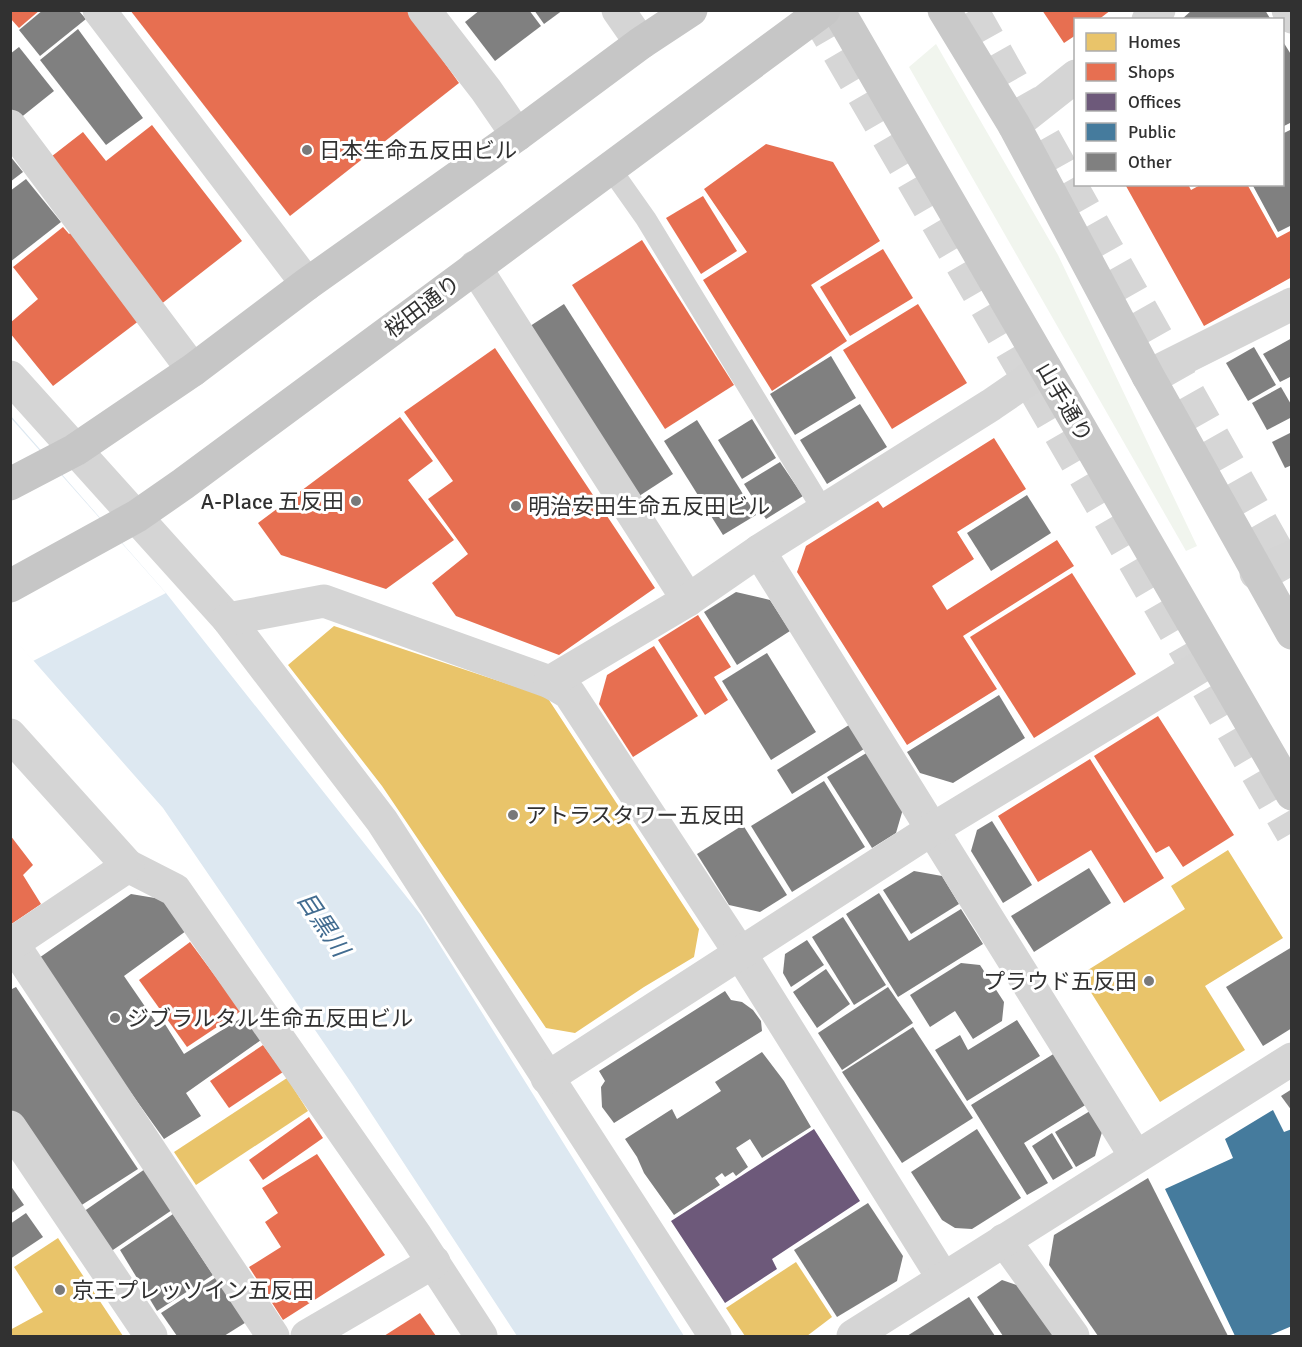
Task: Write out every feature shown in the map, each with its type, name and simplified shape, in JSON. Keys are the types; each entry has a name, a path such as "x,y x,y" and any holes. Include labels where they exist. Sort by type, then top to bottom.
{"highway":[{"path":"10,484 75,450 193,370 641,43 691,10"},
{"name":"桜田通り","path":"10,586 137,516 824,10"}],"main road":[{"name":"山手通り","path":"838,10 1292,794"},
{"path":"944,10 1014,125 1148,376 1256,573 1292,633"}],"street":[{"path":"99,10 307,285"},
{"path":"424,10 517,135"},
{"path":"618,10 641,43"},
{"path":"1288,10 1292,17"},
{"path":"1014,125 1074,78"},
{"path":"10,126 193,370"},
{"path":"475,267 688,600"},
{"path":"1148,376 1292,304"},
{"path":"550,682 688,600 759,551 1046,368"},
{"path":"10,378 228,619 382,821 715,1336"},
{"path":"759,551 1136,1157"},
{"path":"1256,573 1292,557"},
{"path":"228,619 324,601 550,682 569,693 740,953 943,1278"},
{"path":"547,1078 931,830 1213,659"},
{"path":"10,735 128,866 175,890 434,1262 481,1336"},
{"path":"128,866 12,945 273,1336"},
{"path":"853,1336 1292,1059"},
{"path":"10,1127 151,1336"},
{"path":"1004,1240 1072,1336"},
{"path":"307,1336 434,1262"}],"lane":[{"path":"609,168 646,219 823,510"}],"shaded area":[{"path":"936,44 1058,255 1197,546 1186,551 909,67"}],"water":[{"name":"目黒川","path":"10,415 166,593 421,915 684,1336 517,1336 352,1084 163,808 11,635"}],"pier":[{"path":"10,417 166,593 33,661 10,635"}],"building: Homes":[{"name":"アトラスタワー五反田","path":"334,626 547,697 699,929 694,957 575,1033 546,1028 382,786 288,665"},
{"name":"プラウド五反田","path":"1228,850 1283,938 1205,986 1245,1050 1160,1102 1080,975 1185,909 1171,886"},
{"path":"287,1078 308,1111 196,1185 174,1152"},
{"name":"京王プレッソイン五反田","path":"58,1238 123,1336 10,1336 10,1330 43,1312 14,1267"},
{"path":"796,1262 832,1317 807,1336 745,1336 726,1308"}],"building: Shops":[{"path":"10,10 40,10 19,28 10,18"},
{"name":"日本生命五反田ビル","path":"130,10 407,10 459,83 290,216"},
{"path":"1042,10 1111,10 1101,18 1074,18 1074,36 1064,43"},
{"path":"152,125 242,241 160,305 47,160 83,132 106,161"},
{"path":"766,144 833,162 880,241 811,285 847,341 772,391 703,280 747,252 704,189"},
{"path":"1126,186 1189,186 1191,190 1198,186 1248,186 1277,238 1292,230 1292,277 1204,326"},
{"path":"703,196 737,251 701,274 666,218"},
{"path":"63,227 69,234 76,229 144,317 53,386 10,333 10,323 38,299 13,267"},
{"path":"642,240 734,385 665,429 572,285"},
{"path":"883,249 913,298 850,336 820,287"},
{"path":"918,304 967,383 892,429 843,350"},
{"name":"明治安田生命五反田ビル","path":"495,348 655,588 559,655 456,616 432,583 468,554 428,499 453,481 404,412"},
{"name":"A-Place 五反田","path":"400,417 433,461 408,480 454,540 386,589 281,555 258,523"},
{"path":"994,438 1026,489 957,532 974,559 932,586 947,610 1057,540 1074,566 963,636 997,689 907,745 797,572 806,546 878,501 883,508"},
{"path":"1072,573 1136,674 1034,738 970,637"},
{"path":"698,615 731,667 714,677 728,700 705,715 658,640"},
{"path":"654,646 698,716 633,757 599,704 607,675"},
{"path":"1158,716 1234,835 1183,867 1169,846 1156,853 1094,756"},
{"path":"1090,759 1164,878 1124,903 1091,850 1038,882 998,816"},
{"path":"10,835 33,865 23,875 41,904 10,925"},
{"path":"190,942 241,1011 187,1047 139,980"},
{"path":"263,1045 283,1072 229,1108 210,1081"},
{"path":"309,1117 323,1138 263,1180 249,1160"},
{"path":"317,1154 385,1255 283,1320 249,1267 281,1247 265,1222 278,1213 262,1188"},
{"path":"420,1313 436,1336 384,1336"}],"building: Offices":[{"path":"814,1129 860,1201 772,1259 777,1269 725,1303 671,1221"}],"building: Public":[{"path":"1273,1110 1284,1132 1292,1129 1292,1326 1268,1336 1235,1336 1165,1189 1233,1158 1225,1139"}],"building: Other":[{"path":"43,10 78,10 86,19 40,56 19,30"},
{"path":"480,10 529,10 541,26 495,61 465,22"},
{"path":"534,10 563,10 544,24"},
{"path":"1192,10 1265,10 1270,18 1183,18"},
{"path":"78,29 143,118 106,145 40,60"},
{"path":"1284,43 1292,56 1292,122 1284,126"},
{"path":"19,47 54,91 19,119 10,108 10,54"},
{"path":"1292,129 1292,225 1278,232 1253,186 1284,186 1284,133"},
{"path":"10,156 23,172 10,182"},
{"path":"26,179 61,222 10,262 10,191"},
{"path":"564,304 673,474 633,500 524,330"},
{"path":"1292,338 1292,376 1280,382 1263,354"},
{"path":"1254,347 1276,385 1248,401 1226,363"},
{"path":"831,356 856,398 795,435 770,394"},
{"path":"1281,387 1292,406 1292,417 1267,430 1252,403"},
{"path":"860,404 887,447 827,484 800,440"},
{"path":"752,419 776,458 742,479 718,440"},
{"path":"697,420 756,515 723,535 664,441"},
{"path":"1292,432 1292,465 1285,468 1272,442"},
{"path":"780,462 803,496 766,519 744,484"},
{"path":"1027,495 1051,533 991,571 967,533"},
{"path":"736,592 770,600 790,631 737,665 704,612"},
{"path":"767,653 816,732 771,760 722,681"},
{"path":"999,695 1025,738 953,783 920,773 907,752"},
{"path":"849,725 864,749 792,794 777,770"},
{"path":"868,752 903,809 896,833 872,848 827,777"},
{"path":"824,781 865,847 792,892 751,826"},
{"path":"992,821 1032,885 1003,903 971,851 977,830"},
{"path":"743,825 787,895 760,912 729,905 697,854"},
{"path":"1089,868 1111,903 1034,952 1011,916"},
{"path":"914,871 942,876 959,904 911,934 883,890"},
{"path":"879,893 909,941 961,909 983,944 898,997 846,914"},
{"name":"ジブラルタル生命五反田ビル","path":"131,894 167,900 186,931 124,976 157,1024 163,1021 184,1054 246,1015 261,1040 186,1093 201,1116 164,1139 36,960"},
{"path":"843,917 886,985 854,1005 812,937"},
{"path":"807,940 824,965 791,987 783,973 785,954"},
{"path":"1292,947 1292,1028 1263,1046 1226,987"},
{"path":"961,963 980,965 1004,1002 1002,1021 973,1039 955,1011 930,1027 910,995"},
{"path":"826,969 850,1004 817,1028 793,992"},
{"path":"16,987 138,1169 77,1208 10,1111 10,990"},
{"path":"888,987 913,1023 842,1070 818,1033"},
{"path":"725,991 731,1000 742,1002 753,1010 761,1021 762,1031 614,1123 602,1107 601,1087 605,1081 599,1071"},
{"path":"1017,1020 1040,1056 967,1101 935,1050 960,1035 968,1050"},
{"path":"913,1027 973,1118 902,1163 842,1072"},
{"path":"762,1052 784,1081 811,1127 762,1158 750,1139 736,1148 748,1167 736,1176 733,1172 725,1177 722,1173 715,1178 720,1185 674,1215 644,1173 625,1139 672,1109 677,1119 721,1091 715,1082"},
{"path":"1055,1053 1087,1104 1024,1143 1048,1183 1027,1195 971,1105"},
{"path":"1292,1089 1292,1111 1281,1096"},
{"path":"1090,1111 1102,1132 1095,1156 1076,1167 1055,1132"},
{"path":"977,1129 1021,1198 972,1229 955,1228 942,1220 911,1172"},
{"path":"1052,1133 1073,1168 1053,1180 1032,1146"},
{"path":"145,1169 172,1210 107,1254 80,1214"},
{"path":"1148,1178 1228,1336 1098,1336 1049,1265 1054,1235"},
{"path":"10,1185 24,1205 10,1214"},
{"path":"868,1203 903,1256 897,1281 837,1317 794,1250"},
{"path":"26,1213 43,1237 10,1259 10,1224"},
{"path":"173,1214 213,1275 157,1311 120,1250"},
{"path":"218,1276 248,1321 224,1336 177,1336 161,1313"},
{"path":"1002,1280 1022,1287 1055,1336 1003,1336 977,1297"},
{"path":"969,1297 995,1336 907,1336"}],"tunnel":[{"path":"814,10 1292,833"},
{"path":"972,10 1292,577"}],"place":[{"name":"日本生命五反田ビル","path":"307,150"},
{"name":"A-Place 五反田","path":"356,501"},
{"name":"明治安田生命五反田ビル","path":"516,506"},
{"name":"アトラスタワー五反田","path":"513,815"},
{"name":"プラウド五反田","path":"1149,981"},
{"name":"ジブラルタル生命五反田ビル","path":"115,1018"},
{"name":"京王プレッソイン五反田","path":"60,1290"}]}
